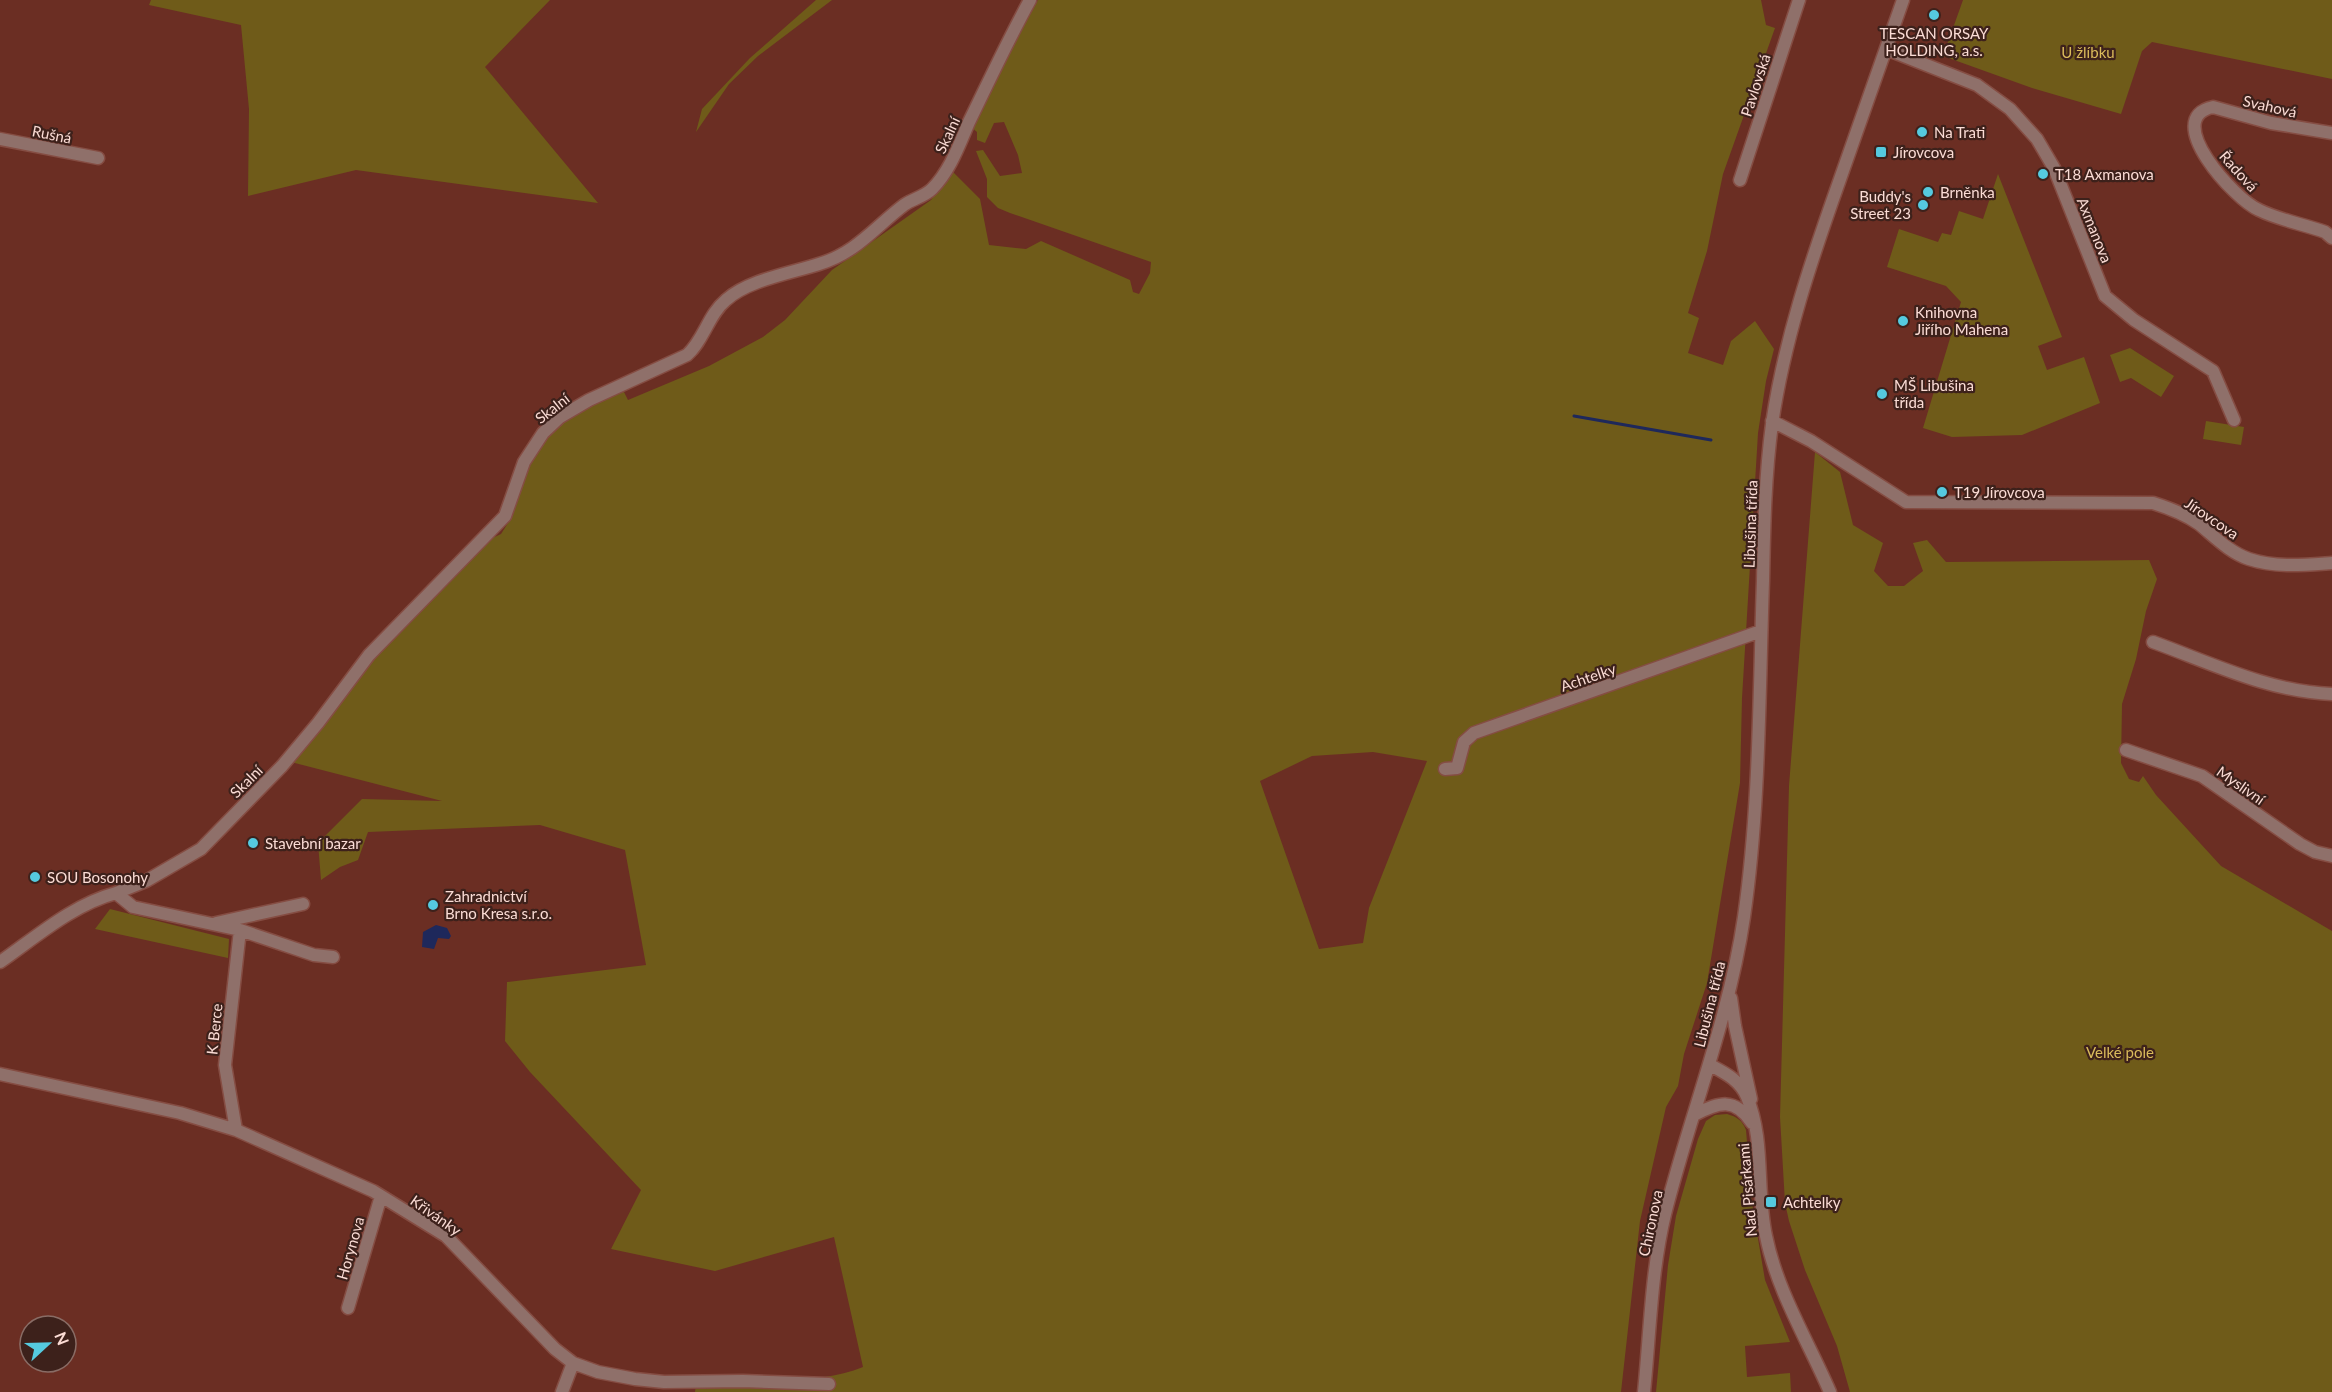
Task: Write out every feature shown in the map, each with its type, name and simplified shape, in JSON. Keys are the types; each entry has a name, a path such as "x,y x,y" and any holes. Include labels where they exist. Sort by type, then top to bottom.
{"street":[{"name":"Skalní","path":"0,962 75,910 94,900 146,881 201,849 282,766 318,723 369,655 505,516 524,462 532,447 560,417 589,400 687,355 697,346 712,317 726,299 754,284 792,270 820,264 849,251 869,237 905,204 930,191 946,171 1008,39 1030,0"},
{"name":"Pavlovská","path":"1740,180 1799,0"},
{"name":"Libušina třída","path":"1710,1065 1730,985 1743,919 1752,840 1765,500 1773,421 1785,358 1814,252 1903,0"},
{"name":"Axmanova","path":"1886,49 1977,85 2010,109 2037,139 2054,168 2105,296 2134,320 2213,371 2234,420"},
{"name":"Svahová","path":"2203,110 2213,107 2271,123 2332,133"},
{"name":"Řadová","path":"2203,110 2196,117 2193,131 2201,149 2224,181 2258,210 2311,226 2332,238"},
{"name":"Rušná","path":"0,139 98,158"},
{"name":"Jírovcova","path":"1773,421 1811,441 1906,502 2153,503 2182,514 2198,524 2222,545 2248,559 2283,566 2332,563"},
{"name":"Achtelky","path":"1445,769 1457,768 1464,742 1474,733 1761,631"},
{"path":"2153,642 2278,686 2307,693 2332,694"},
{"name":"Myslivní","path":"2127,750 2202,776 2300,844 2315,852 2332,856"},
{"path":"116,893 133,907 240,930 314,955 333,957"},
{"path":"212,924 303,904"},
{"name":"K Berce","path":"236,1131 225,1065 240,930"},
{"path":"1730,985 1733,1017 1756,1128"},
{"name":"Chironova","path":"1644,1392 1661,1234 1672,1189 1710,1065"},
{"name":"Nad Pisárkami","path":"1710,1065 1734,1079 1743,1088 1756,1128 1761,1201 1768,1245 1781,1283 1830,1392"},
{"name":"Křivánky","path":"0,1074 180,1113 236,1131 381,1196 446,1236 555,1348 573,1363 607,1374 664,1382 743,1381 829,1384"},
{"path":"1694,1115 1716,1105 1730,1105 1743,1111 1756,1128"},
{"name":"Horynova","path":"348,1308 381,1196"},
{"path":"562,1392 573,1363"}],"green space":[{"path":"151,0 550,0 485,67 598,203 356,170 248,196 249,109 241,25 149,5"},
{"path":"816,0 832,0 758,56 729,84 696,132 702,109 750,58"},
{"path":"1038,0 1761,0 1766,25 1775,28 1723,174 1707,251 1688,313 1699,318 1688,353 1723,365 1731,341 1755,321 1774,349 1766,381 1758,433 1742,698 1740,783 1707,983 1684,1054 1678,1086 1666,1107 1640,1221 1621,1392 695,1392 697,1377 760,1380 803,1379 844,1373 863,1367 834,1237 715,1271 611,1249 641,1190 530,1072 505,1041 507,982 646,965 625,850 540,825 368,832 358,860 340,867 321,880 318,843 362,799 442,801 291,762 370,661 486,541 501,534 513,515 517,493 537,444 553,426 591,403 623,390 628,400 709,366 763,337 785,320 832,270 931,200 952,171 980,199 989,245 1026,249 1041,241 1130,280 1133,292 1139,294 1150,273 1151,262 1010,213 998,208 987,197 987,179 976,151 983,150 1000,176 1022,173 1018,155 1004,122 994,123 985,143 977,140 977,132 971,127 983,100","holes":["1373,752 1427,761 1369,908 1363,943 1319,949 1260,781 1312,756"]},
{"name":"U žlíbku","path":"1963,0 2332,0 2332,79 2152,42 2142,51 2121,114 2032,88 1943,56"},
{"path":"1998,174 2062,337 2038,346 2047,370 2084,357 2100,403 2022,435 1952,437 1923,428 1961,302 1946,286 1887,267 1899,229 1938,242 1942,233 1951,235 1959,211 1983,219"},
{"path":"2130,348 2174,376 2161,397 2131,378 2120,382 2110,355"},
{"path":"2206,421 2244,427 2241,445 2203,439"},
{"name":"Velké pole","path":"1815,452 1840,472 1853,525 1883,543 1874,571 1888,586 1904,586 1923,571 1913,543 1927,540 1946,562 2149,560 2157,579 2146,611 2136,659 2122,704 2121,763 2129,779 2139,782 2143,776 2156,795 2221,866 2332,931 2332,1392 1850,1392 1837,1346 1805,1270 1789,1221 1785,1203 1780,1117 1789,786"},
{"path":"110,909 229,939 228,958 95,929"},
{"path":"1727,1114 1739,1119 1746,1130 1752,1203 1765,1280 1790,1342 1745,1346 1747,1377 1790,1373 1791,1392 1656,1392 1668,1265 1676,1216 1698,1139 1706,1121 1715,1115"}],"water":[{"path":"436,925 447,928 451,936 449,939 438,938 434,949 422,947 423,932"}],"waterway":[{"path":"1574,416 1711,440"}],"place":[{"name":"TESCAN ORSAY HOLDING, a.s.","path":"1934,15"},
{"name":"Na Trati","path":"1922,132"},
{"name":"Jírovcova","path":"1881,152"},
{"name":"T18 Axmanova","path":"2043,174"},
{"name":"Brněnka","path":"1928,192"},
{"name":"Buddy's Street 23","path":"1923,205"},
{"name":"Knihovna Jiřího Mahena","path":"1903,321"},
{"name":"MŠ Libušina třída","path":"1882,394"},
{"name":"T19 Jírovcova","path":"1942,492"},
{"name":"Stavební bazar","path":"253,843"},
{"name":"SOU Bosonohy","path":"35,877"},
{"name":"Zahradnictví Brno Kresa s.r.o.","path":"433,905"},
{"name":"Achtelky","path":"1771,1202"}]}
